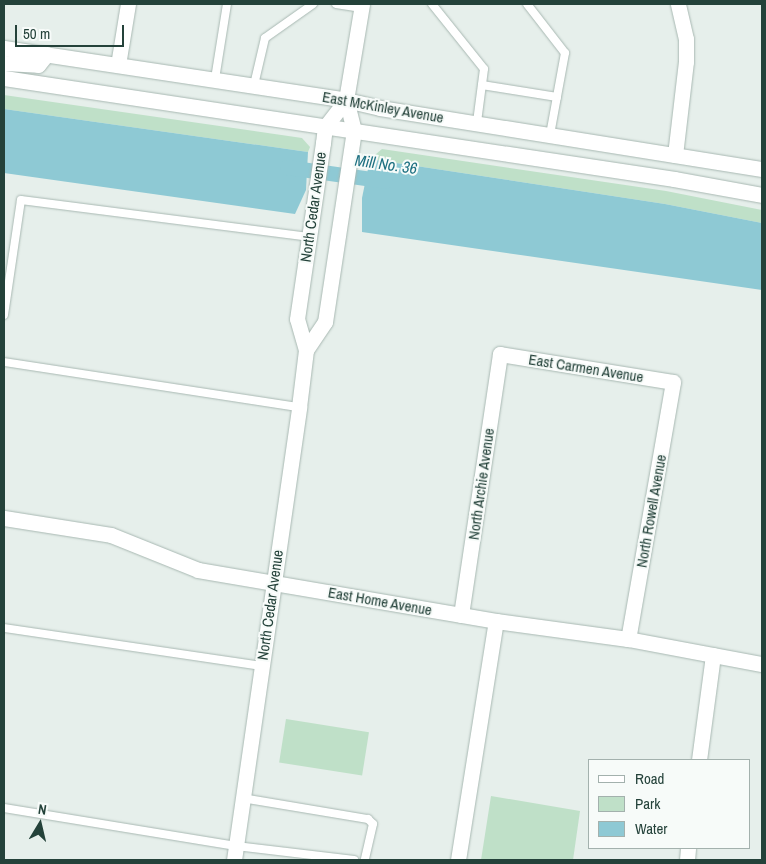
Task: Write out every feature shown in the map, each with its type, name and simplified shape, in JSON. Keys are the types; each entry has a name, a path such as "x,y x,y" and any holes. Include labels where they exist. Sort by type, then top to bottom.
{"main road":[{"path":"118,65 128,4"},
{"path":"675,155 686,62 686,39 678,4"},
{"name":"North Cedar Avenue","path":"306,350 326,322 354,132 346,100 362,6"},
{"name":"East McKinley Avenue","path":"4,48 254,85 762,169"},
{"path":"4,63 38,65 47,54"},
{"name":"East McKinley Avenue","path":"4,78 354,132 674,178 762,195"},
{"name":"North Cedar Avenue","path":"235,853 299,407 306,350 297,319 325,127 346,100"},
{"name":"East Carmen Avenue","path":"500,354 673,382"},
{"name":"North Archie Avenue","path":"461,615 500,354"},
{"name":"North Rowell Avenue","path":"628,639 673,382"},
{"name":"East Home Avenue","path":"4,518 111,535 198,570 496,621 628,639 762,664"},
{"path":"458,860 496,621"},
{"path":"699,759 713,654"}],"lane":[{"path":"214,80 227,4"},
{"path":"254,85 265,38 313,4"},
{"path":"336,4 362,6"},
{"path":"432,4 484,69 477,122"},
{"path":"527,4 565,53 550,135"},
{"path":"482,85 557,97"},
{"path":"4,315 21,200 309,237"},
{"path":"4,362 299,407"},
{"path":"4,628 261,666"},
{"path":"242,798 368,818 373,824 368,859 364,860"},
{"path":"4,808 235,853 354,860"}],"green space":[{"path":"4,95 302,138 310,147 308,152 4,109"},
{"path":"382,149 666,191 762,210 762,223 665,204 370,159"},
{"path":"286,719 369,732 362,776 279,762"},
{"path":"491,796 580,811 573,860 481,860"}],"water":[{"path":"4,109 308,152 306,190 295,214 4,173"},
{"path":"370,159 665,204 762,223 762,290 362,232 362,198"}],"waterway":[{"name":"Mill No. 36","path":"287,167 385,181"}]}
